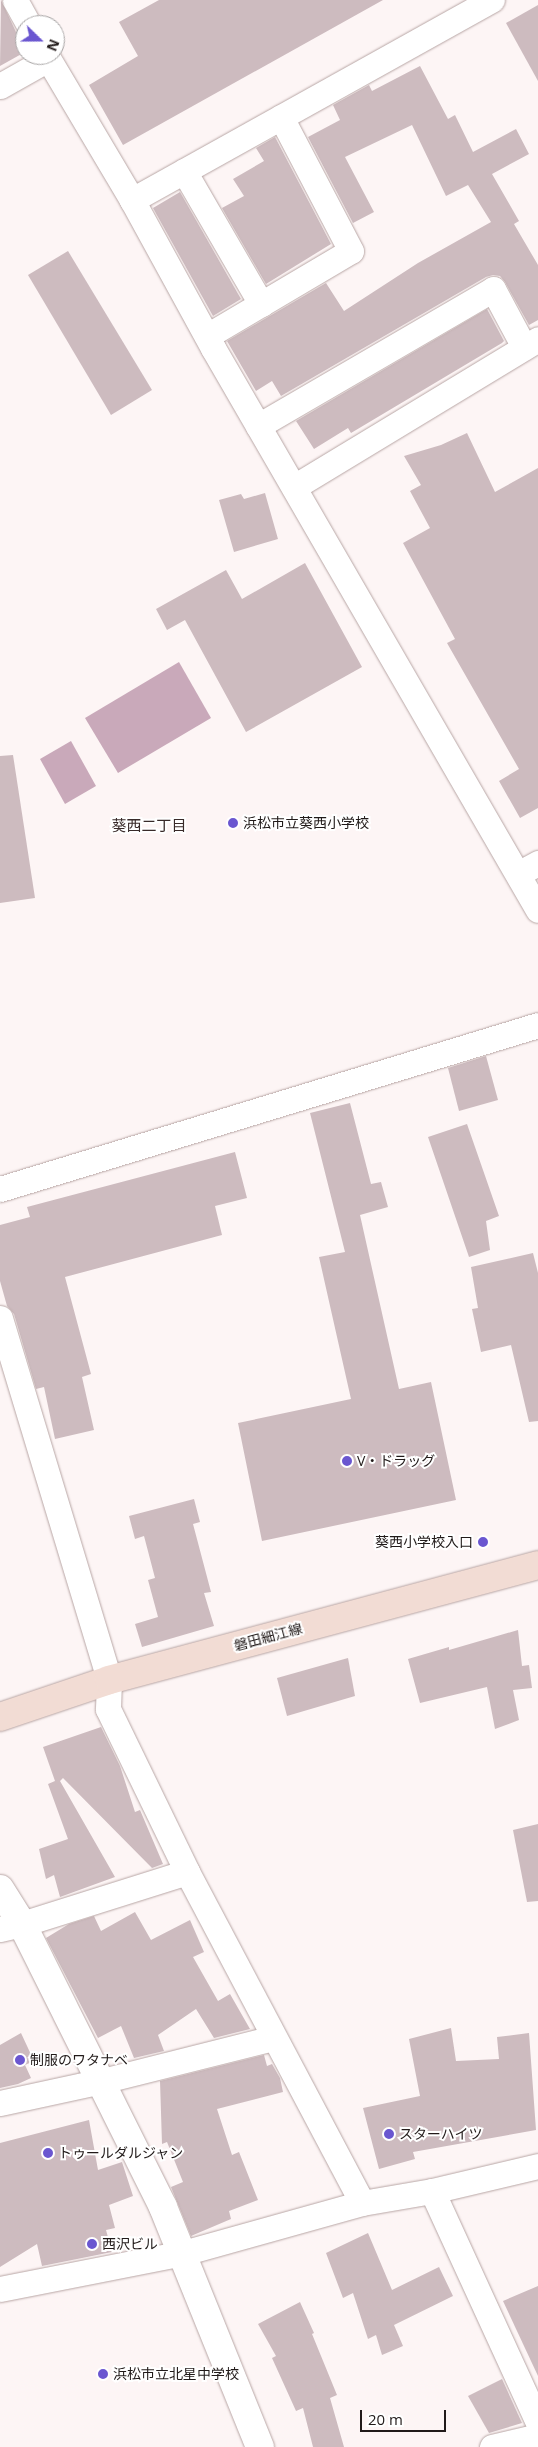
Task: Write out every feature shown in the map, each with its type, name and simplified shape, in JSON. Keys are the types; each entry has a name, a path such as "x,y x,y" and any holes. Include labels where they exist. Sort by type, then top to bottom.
{"main road":[{"name":"磐田細江線","path":"0,1717 109,1680 538,1565"}],"street":[{"path":"15,0 23,15"},
{"path":"132,200 492,0"},
{"path":"0,86 34,65"},
{"path":"52,65 132,200 207,336 294,487 528,869 538,910"},
{"path":"207,336 351,251 281,118"},
{"path":"184,171 261,304"},
{"path":"258,426 492,289 531,343 294,487"},
{"path":"0,1189 538,1024"},
{"path":"0,1318 109,1680 108,1710 187,1872 273,2038 362,2203"},
{"path":"11,1926 187,1872"},
{"path":"0,1889 11,1926 102,2081 163,2207 260,2447"},
{"path":"0,2103 102,2081 273,2038"},
{"path":"0,2289 183,2253 362,2203 432,2191 538,2166"},
{"path":"432,2191 538,2423"},
{"path":"492,2447 538,2436"}],"shaded area":[{"path":"179,662 211,718 118,773 85,718"},
{"path":"71,741 96,786 65,804 40,759"}],"building":[{"path":"1,0 15,30 15,58 0,66"},
{"path":"159,0 383,0 123,145 89,85 138,56 119,22"},
{"path":"538,5 538,81 506,23"},
{"path":"420,66 448,119 455,115 473,152 516,129 529,154 492,174 519,221 514,224 538,265 538,320 529,325 505,282 500,276 493,275 486,277 281,396 272,381 256,391 227,341 326,283 344,311 418,263 491,222 468,185 446,196 412,125 345,157 374,212 353,223 308,137 340,120 333,105 369,85 372,91"},
{"path":"275,137 331,244 266,284 222,208 244,196 233,179 264,161 256,148"},
{"path":"180,192 241,299 213,316 153,208"},
{"path":"68,251 152,390 111,415 28,275"},
{"path":"487,309 504,341 502,343 351,433 348,428 314,449 296,421"},
{"path":"467,433 495,492 538,468 538,808 520,818 499,781 519,769 447,643 455,639 403,543 430,528 410,491 421,485 404,456 441,445"},
{"path":"265,493 278,539 234,552 219,500 241,494 244,499"},
{"path":"305,563 362,667 246,732 185,620 167,630 156,609 226,570 242,599"},
{"path":"13,755 35,898 0,903 0,756"},
{"path":"486,1056 498,1100 459,1111 448,1068"},
{"name":"V・ドラッグ","path":"350,1103 371,1184 381,1182 388,1207 360,1215 399,1389 431,1382 456,1500 262,1541 238,1423 351,1399 319,1257 345,1252 310,1113"},
{"path":"467,1124 499,1216 486,1221 490,1250 469,1257 428,1137"},
{"path":"235,1152 247,1198 215,1206 222,1235 65,1277 91,1374 82,1377 94,1430 55,1439 44,1387 36,1389 14,1314 7,1306 0,1281 0,1225 30,1217 27,1207"},
{"path":"533,1253 538,1273 538,1421 529,1422 511,1345 481,1352 472,1309 478,1308 471,1267"},
{"path":"194,1499 200,1522 193,1524 211,1592 204,1593 214,1626 142,1647 135,1624 158,1617 148,1580 155,1578 144,1536 135,1539 129,1516"},
{"path":"518,1630 522,1666 529,1665 532,1688 513,1690 519,1720 495,1729 487,1687 420,1703 408,1659 449,1647 449,1650"},
{"path":"348,1658 355,1696 287,1716 277,1678"},
{"path":"101,1727 120,1766 135,1812 140,1810 163,1864 152,1868 63,1778 60,1781 115,1877 60,1897 54,1875 46,1879 39,1849 68,1839 48,1784 55,1781 43,1747"},
{"path":"538,1824 538,1901 527,1902 513,1830"},
{"path":"135,1912 151,1940 190,1920 204,1952 193,1957 218,2001 230,1994 250,2029 214,2038 196,2009 158,2035 164,2051 134,2058 121,2026 98,2038 46,1938 69,1924 94,1916 101,1931"},
{"path":"451,2028 456,2061 499,2059 497,2037 529,2033 536,2130 413,2152 415,2159 379,2169 363,2108 420,2096 409,2039"},
{"path":"21,2033 34,2061 25,2065 31,2078 18,2084 0,2088 0,2045"},
{"path":"264,2055 267,2066 272,2064 280,2078 283,2092 217,2109 232,2155 239,2152 258,2200 229,2211 231,2219 191,2236 171,2187 183,2182 167,2142 162,2144 160,2081"},
{"path":"89,2120 98,2170 122,2162 133,2196 109,2205 115,2228 106,2230 112,2252 42,2266 37,2244 0,2267 0,2143"},
{"path":"368,2233 392,2290 439,2267 453,2296 394,2325 403,2346 382,2355 376,2335 368,2339 353,2293 343,2298 326,2253"},
{"path":"538,2286 538,2376 503,2301"},
{"path":"300,2302 314,2333 312,2334 337,2395 330,2398 344,2447 313,2447 303,2408 296,2411 272,2358 276,2356 258,2324"},
{"path":"502,2379 522,2423 489,2433 468,2396"}],"place":[{"name":"浜松市立葵西小学校","path":"233,823"},
{"name":"V・ドラッグ","path":"347,1461"},
{"name":"葵西小学校入口","path":"483,1542"},
{"name":"制服のワタナベ","path":"20,2060"},
{"name":"スターハイツ","path":"389,2134"},
{"name":"トゥールダルジャン","path":"48,2153"},
{"name":"西沢ビル","path":"92,2244"},
{"name":"浜松市立北星中学校","path":"103,2374"}],"district":[{"name":"葵西二丁目","path":"149,826"}]}
